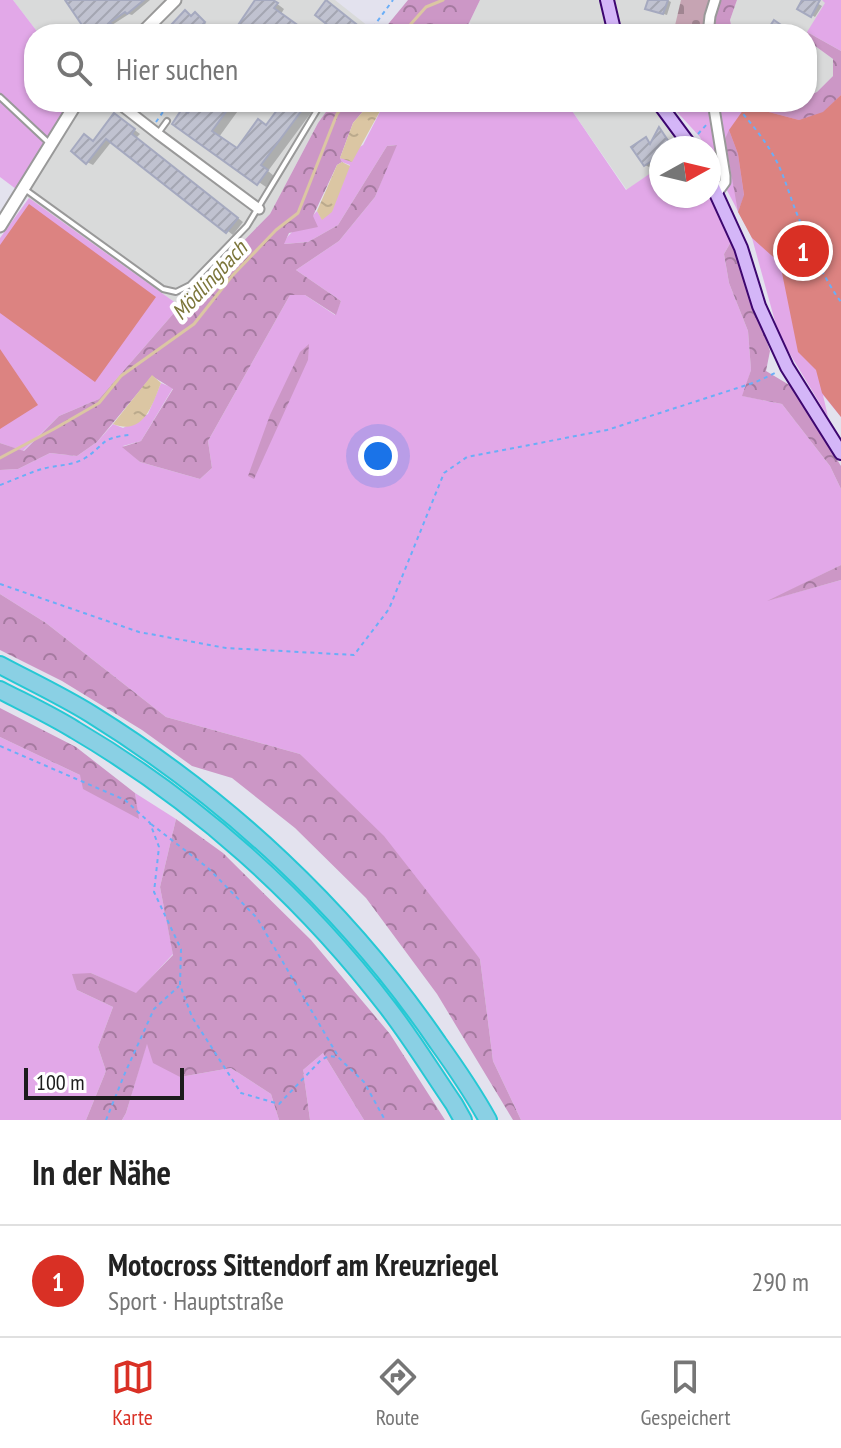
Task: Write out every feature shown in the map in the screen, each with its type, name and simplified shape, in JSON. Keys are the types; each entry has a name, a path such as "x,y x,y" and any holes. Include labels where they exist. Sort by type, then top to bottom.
{"highway":[{"path":"0,665 90,713 181,774 261,840 337,915 406,996 474,1094 488,1120"},
{"path":"0,690 76,730 165,789 248,856 320,927 389,1009 463,1120"}],"main road":[{"path":"607,0 613,24"},
{"path":"666,112 684,136"},
{"path":"721,201 741,248 759,306 787,367 841,453"}],"street":[{"path":"151,24 175,0"},
{"path":"709,24 715,0"},
{"path":"0,226 71,112"},
{"path":"129,112 259,209"},
{"path":"715,114 719,136"},
{"path":"721,151 725,176 721,188"}],"lane":[{"path":"0,97 51,144"},
{"path":"24,189 163,289 176,292 190,285 247,226 316,112"},
{"path":"154,132 167,121"}],"path":[{"path":"375,24 393,0"},
{"path":"154,132 165,112"},
{"path":"741,112 764,139 778,165 817,260 841,302"},
{"path":"698,136 715,114"},
{"path":"0,584 139,632 226,648 354,655 389,609 444,473 467,457 607,430 756,382 787,367"},
{"path":"0,485 42,469 78,462 104,441 129,435"},
{"path":"0,746 125,800 208,868 257,918 338,1057 364,1082 385,1120"},
{"path":"150,823 159,847 154,892 181,949 180,985 192,1017 241,1093 279,1104 321,1060 329,1056 338,1057"},
{"path":"106,1120 154,1009 180,985"}],"shaded area":[{"path":"0,0 13,0 31,24 24,24 24,112 64,112 16,189 0,177"},
{"path":"13,0 335,0 365,24 31,24"},
{"path":"480,0 720,0 714,24 469,23"},
{"path":"737,0 826,2 817,27 817,24 731,24"},
{"path":"822,0 841,0 841,51 817,38 817,24 812,24 825,3"},
{"path":"817,47 833,59 833,76 817,92"},
{"path":"841,95 841,417 823,395 828,417 779,336 752,238 721,179 721,136 699,136 677,112 823,112"},
{"path":"841,95 841,417 822,393 816,370 798,352 780,263 752,238 738,212 744,195 738,154 729,130 742,112 769,112 799,120 823,112"},
{"path":"64,112 326,112 270,214 180,306 16,189"},
{"path":"380,112 573,112 626,190 649,174 649,208 717,208 732,240 724,254 729,283 748,331 751,370 743,396 782,404 830,466 841,489 841,565 773,599 841,580 841,1120 521,1120 493,1061 480,959 300,754 166,717 46,623 0,594 0,470 18,469 50,453 77,456 97,442 113,424 123,428 148,414 161,383 173,388 141,441 123,446 140,462 200,479 212,468 208,441 290,295 305,295 335,315 341,301 296,270 339,241 375,197 396,145 387,146 338,225 308,242 283,244 317,211 322,219 350,165 340,158 363,145"},
{"path":"573,112 658,112 675,136 649,136 649,174 627,190"},
{"path":"29,198 180,306 99,399 59,416 23,451 0,443 0,238"},
{"path":"29,204 156,297 95,382 0,313 0,245"},
{"path":"0,349 38,405 0,429"},
{"path":"0,737 80,775 138,818 135,793 176,819 160,887 173,954 136,994 91,973 77,990 113,1007 98,1047 106,1071 86,1120 0,1120"},
{"path":"147,1042 180,1077 231,1068 271,1094 279,1120 122,1120"},
{"path":"323,1053 364,1120 310,1120 303,1070"}],"green space":[{"path":"408,0 480,0 468,24 388,24"},
{"path":"681,0 710,0 704,24 675,24"},
{"path":"720,0 737,0 731,24 714,24"},
{"path":"817,38 841,51 841,95 823,113 799,120 769,112 817,112 817,92 833,76 833,59 817,47"},
{"path":"326,112 362,112 353,123 340,158 342,162 337,165 313,216 318,227 289,233 284,244 308,242 338,225 387,146 397,145 375,197 339,241 296,270 341,301 336,315 305,295 290,295 208,441 212,468 200,479 140,462 122,447 141,441 173,389 152,376 97,442 77,456 50,453 18,469 0,470 0,443 24,451 59,416 99,399 180,306 270,214"},
{"path":"729,130 738,154 744,196 738,212 725,139"},
{"path":"732,240 770,351 766,371 791,386 841,466 841,489 830,466 782,404 742,396 751,370 748,331 729,283 724,254"},
{"path":"309,344 308,360 254,479 248,476 270,415 300,352"},
{"path":"841,565 841,580 767,601"},
{"path":"0,594 46,623 166,717 300,754 384,836 480,959 493,1061 521,1120 513,1120 437,994 366,898 295,828 232,778 192,766 142,730 62,681 0,650"},
{"path":"0,708 76,747 135,793 139,819 83,789 80,775 0,737"},
{"path":"176,819 223,853 311,940 390,1034 445,1120 364,1120 323,1053 303,1070 310,1120 279,1120 271,1094 231,1068 180,1077 153,1063 147,1044 122,1120 86,1120 106,1071 98,1047 113,1007 77,990 72,974 91,973 136,993 173,955 160,887"}],"water":[{"path":"362,112 380,112 352,162 340,158 353,123"},
{"path":"342,162 350,166 332,212 322,220 317,211 337,165"},
{"path":"152,375 161,383 145,416 132,426 113,424"}],"building":[{"path":"65,0 144,0 111,24 81,24"},
{"path":"255,0 273,0 278,3 274,8 296,24 239,24"},
{"path":"326,0 356,24 326,24 315,15"},
{"path":"648,0 668,0 663,14 645,9"},
{"path":"802,0 820,0 811,17 797,9"},
{"path":"185,10 191,16 195,12 205,22 203,24 172,24"},
{"path":"180,112 226,112 212,131 237,148 258,119 266,125 276,112 301,112 261,165 268,170 257,185 172,124"},
{"path":"114,113 135,129 132,134 238,218 226,233 106,139 86,164 71,151 84,134 93,141"},
{"path":"659,127 665,136 654,136"},
{"path":"646,137 649,163 644,166 631,147"}],"waterway":[{"name":"Mödlingbach","path":"411,24 426,7 443,0"},
{"name":"Mödlingbach","path":"0,458 99,403 121,376 194,324 232,276 276,230 298,213 338,112"}],"place":[{"name":"Motocross Sittendorf am Kreuzriegel","path":"803,251"}]}
